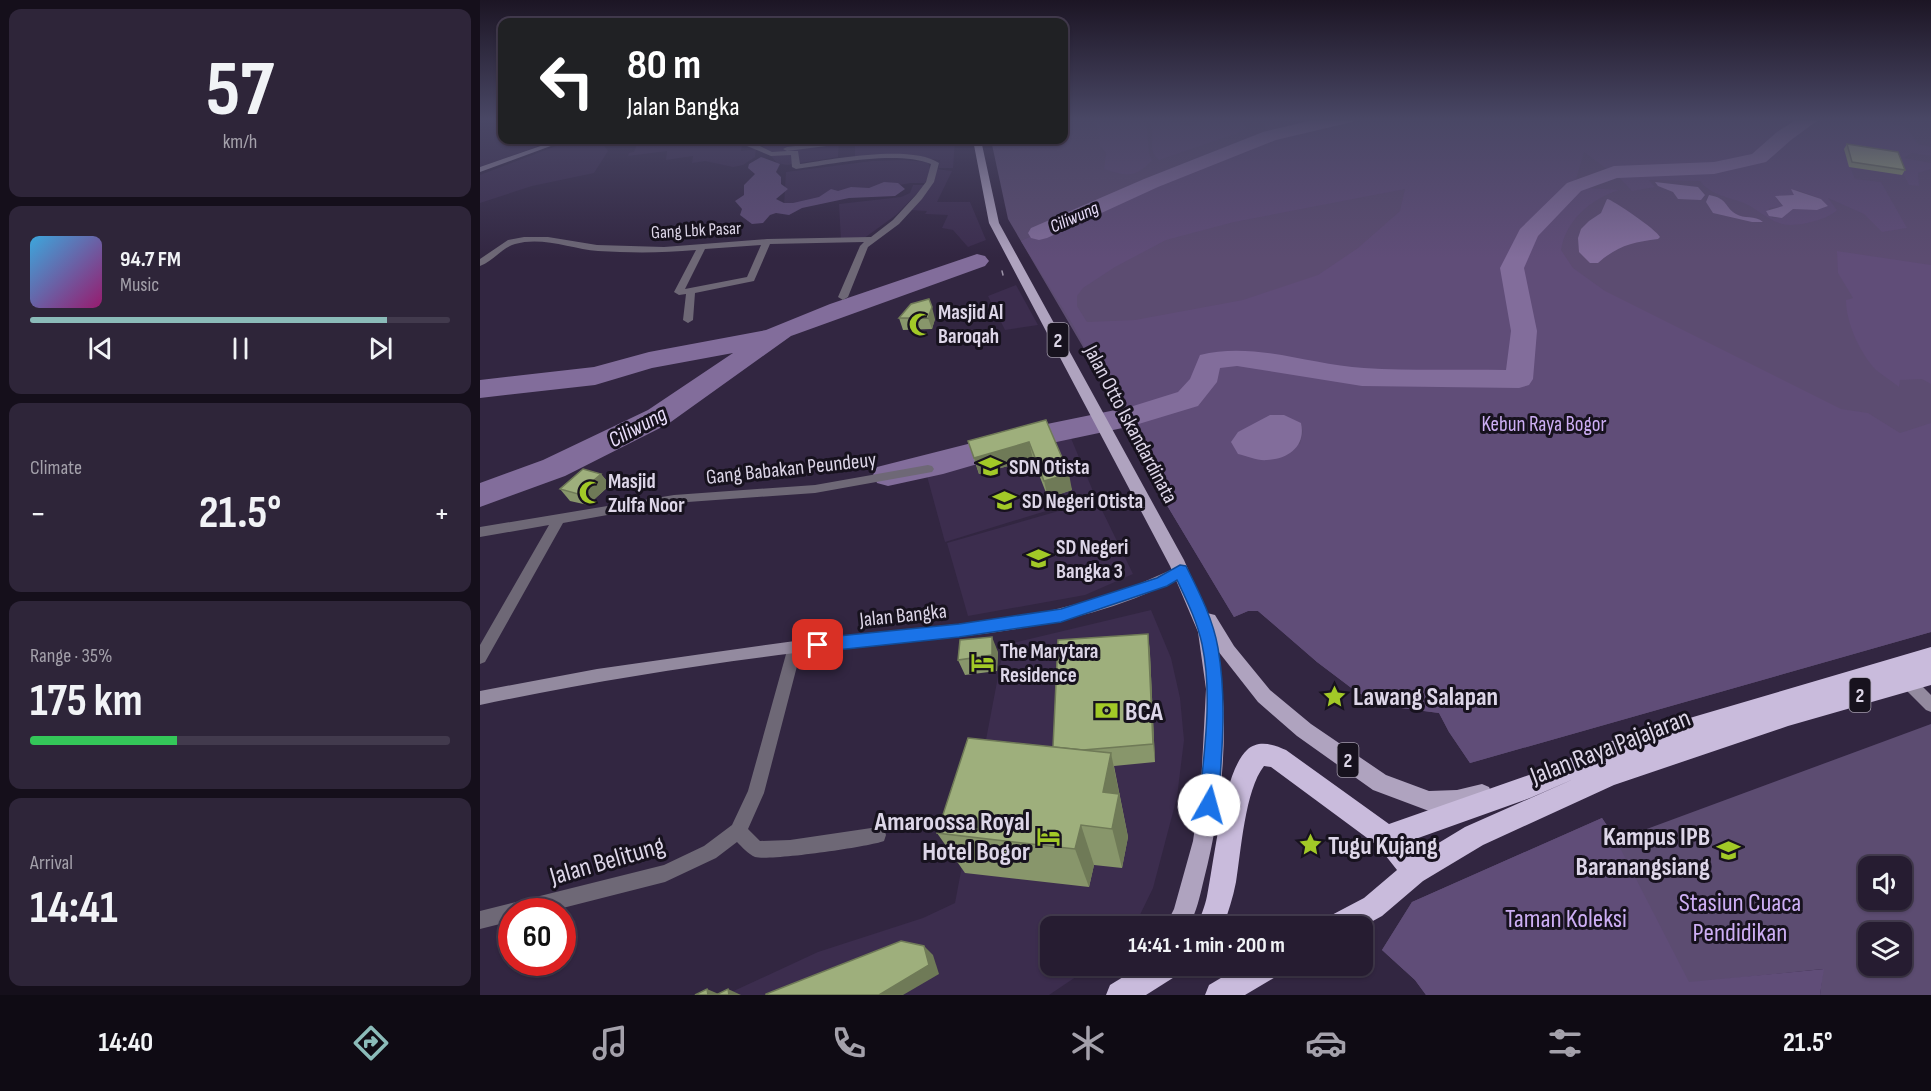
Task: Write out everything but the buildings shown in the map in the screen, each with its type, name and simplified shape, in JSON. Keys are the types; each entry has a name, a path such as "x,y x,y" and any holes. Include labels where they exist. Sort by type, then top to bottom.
{"highway":[{"name":"2","path":"1544,779 1608,753 1931,656"},
{"name":"Jalan Raya Pajajaran","path":"1356,916 1373,907 1414,872 1483,832 1610,775 1788,716 1931,675"},
{"path":"1214,916 1220,898 1244,776 1255,757 1264,754 1278,758 1387,837 1414,872"},
{"path":"1387,837 1544,779 1610,775"},
{"path":"1120,995 1146,976"},
{"path":"1219,995 1250,976"}],"main road":[{"name":"Jalan Otto Iskandardinata","path":"982,164 994,223 1204,612 1228,651 1264,696 1304,730 1380,783 1429,801 1457,800 1544,779"},
{"name":"Jalan Otto Iskandardinata","path":"1179,568 1200,612 1210,646 1215,689 1211,786 1203,841 1182,916"}],"street":[{"path":"480,170 495,164"},
{"path":"796,164 796,167 814,164"},
{"path":"843,297 864,246 870,239 896,222 919,197 930,182 935,164"},
{"name":"Gang Lbk Pasar","path":"480,263 511,242 524,240 548,240 607,249 664,250 767,242 870,239"},
{"path":"702,246 680,292 752,279 767,242"},
{"path":"688,320 691,291"},
{"name":"Gang Babakan Peundeuy","path":"480,532 674,500 814,489 928,469"},
{"path":"480,658 558,520"},
{"name":"Jalan Bangka","path":"480,698 597,676 795,647 959,630 1061,615 1162,582 1179,568"},
{"path":"795,647 756,793 738,831 757,849 790,848 878,835"},
{"path":"1908,682 1931,705"},
{"name":"Jalan Belitung","path":"567,898 666,873 710,852 738,831"},
{"name":"Jalan Belitung","path":"480,920 498,916"}],"shaded area":[{"path":"508,164 599,164 594,173 532,186 480,203 480,175"},
{"path":"721,164 744,164 733,167"},
{"path":"845,164 929,164 931,171 925,183 911,183 784,205 786,172"},
{"path":"939,164 953,164 953,168 939,168"},
{"path":"936,169 952,171 937,202 970,202 986,240 968,247 953,230 942,228 948,215 925,214 927,211 910,210"},
{"path":"1655,182 1698,187 1705,195 1701,200 1678,199 1673,192 1658,186"},
{"path":"913,185 925,185 896,215 863,239 841,241 839,204 901,197 910,193"},
{"path":"1791,189 1821,199 1828,206 1817,210 1793,209 1782,218 1769,216 1766,211 1783,206 1775,196 1794,195"},
{"path":"1709,195 1720,198 1736,214 1763,222 1752,222 1713,213 1706,202"},
{"path":"1607,199 1634,215 1660,237 1626,246 1612,252 1598,263 1590,263 1579,252 1578,238 1581,229 1601,213"},
{"path":"1016,285 1038,325 1005,330 988,296"},
{"path":"1270,415 1284,415 1301,423 1301,438 1294,450 1282,457 1267,460 1238,454 1231,442 1238,432"},
{"path":"1068,431 1095,496 945,542 927,476"},
{"name":"SD Negeri Bangka 3","path":"1097,500 1133,574 1085,595 968,616 947,543"},
{"path":"1151,610 1171,658 1180,698 1184,740 1177,797 1153,888 1139,916 1040,916 1040,976 1077,976 1049,995 725,995 818,952 923,918 955,903 1004,645"}],"green space":[{"path":"749,164 780,164 776,172 781,177 781,184 788,189 776,199 784,203 819,197 831,189 838,191 851,187 869,188 884,182 898,183 905,189 895,196 849,198 802,208 789,215 776,213 770,215 763,223 752,224 740,215 742,209 735,201 744,195 744,185 755,174 748,168"},
{"name":"Kebun Raya Bogor","path":"996,164 1931,164 1931,632 1470,763 1439,713 1401,708 1358,693 1317,662 1258,611 1248,611 1234,617 1165,502 1114,400 1008,219"},
{"path":"1105,164 1148,164 1130,174 1104,169"},
{"name":"Kebun Raya Bogor","path":"1198,164 1580,164 1574,187 1619,190 1590,205 1581,212 1568,229 1561,250 1573,268 1605,291 1841,409 1868,413 1900,433 1931,423 1931,632 1470,763 1439,713 1401,708 1358,693 1317,662 1258,611 1248,611 1234,617 1165,502 1073,325 1021,241","holes":["1405,189 1400,211 1358,248 1318,275 1243,300 1135,320 1087,322 1077,306 1077,296 1083,288 1115,267 1166,240 1234,222","1270,415 1301,423 1303,432 1300,444 1259,422"]},
{"name":"Kebun Raya Bogor","path":"1601,164 1849,164 1855,179 1881,182 1907,228 1882,232 1864,214 1828,198 1837,210 1832,214 1810,222 1785,225 1775,221 1746,204 1715,193 1700,181 1649,180 1655,187 1632,191 1614,172 1612,173","holes":["1797,190 1821,199 1828,206 1817,210 1793,209 1782,218 1772,218 1769,208 1783,207 1776,198 1783,195 1794,195"]},
{"name":"Kebun Raya Bogor","path":"1899,164 1931,164 1931,169 1918,173 1919,186 1909,185"},
{"path":"1837,251 1931,265 1931,384 1922,379 1900,380 1899,387 1870,363 1859,346 1848,318 1846,300 1853,298 1838,273"},
{"name":"Kampus IPB Baranangsiang","path":"1931,724 1931,995 1820,995 1823,969 1690,983 1426,995 1415,980 1382,950 1412,902 1602,818 1617,840"},
{"name":"Taman Koleksi","path":"1602,818 1616,840 1689,982 1824,969 1820,995 1426,995 1415,980 1382,950 1412,902"}],"waterway":[{"name":"Ciliwung","path":"1039,233 1198,164"},
{"path":"888,475 943,463 1047,434 1132,416 1188,399 1203,382 1209,361 1237,358 1362,377 1519,379 1524,331 1512,268 1528,234 1574,187 1614,172 1714,168 1730,164"},
{"name":"Ciliwung","path":"480,495 554,468 658,417 782,331 977,261"},
{"name":"Ciliwung","path":"480,389 595,376 649,360 732,345 762,337"}],"tram line":[{"path":"1002,271 1003,275"}],"place":[{"name":"Masjid Al Baroqah","path":"920,324"},
{"name":"SDN Otista","path":"991,467"},
{"name":"Masjid Zulfa Noor","path":"590,493"},
{"name":"SD Negeri Otista","path":"1004,501"},
{"name":"SD Negeri Bangka 3","path":"1038,559"},
{"name":"The Marytara Residence","path":"982,663"},
{"name":"Lawang Salapan","path":"1335,696"},
{"name":"BCA","path":"1107,711"},
{"name":"Amaroossa Royal Hotel Bogor","path":"1048,836"},
{"name":"Tugu Kujang","path":"1310,845"},
{"name":"Kampus IPB Baranangsiang","path":"1728,851"}],"route":[{"path":"818,645 959,630 1061,615 1119,598 1162,582 1180,571 1200,612 1210,646 1215,689 1209,805"}],"park label":[{"name":"Stasiun Cuaca Pendidikan","path":"1740,917"}]}
